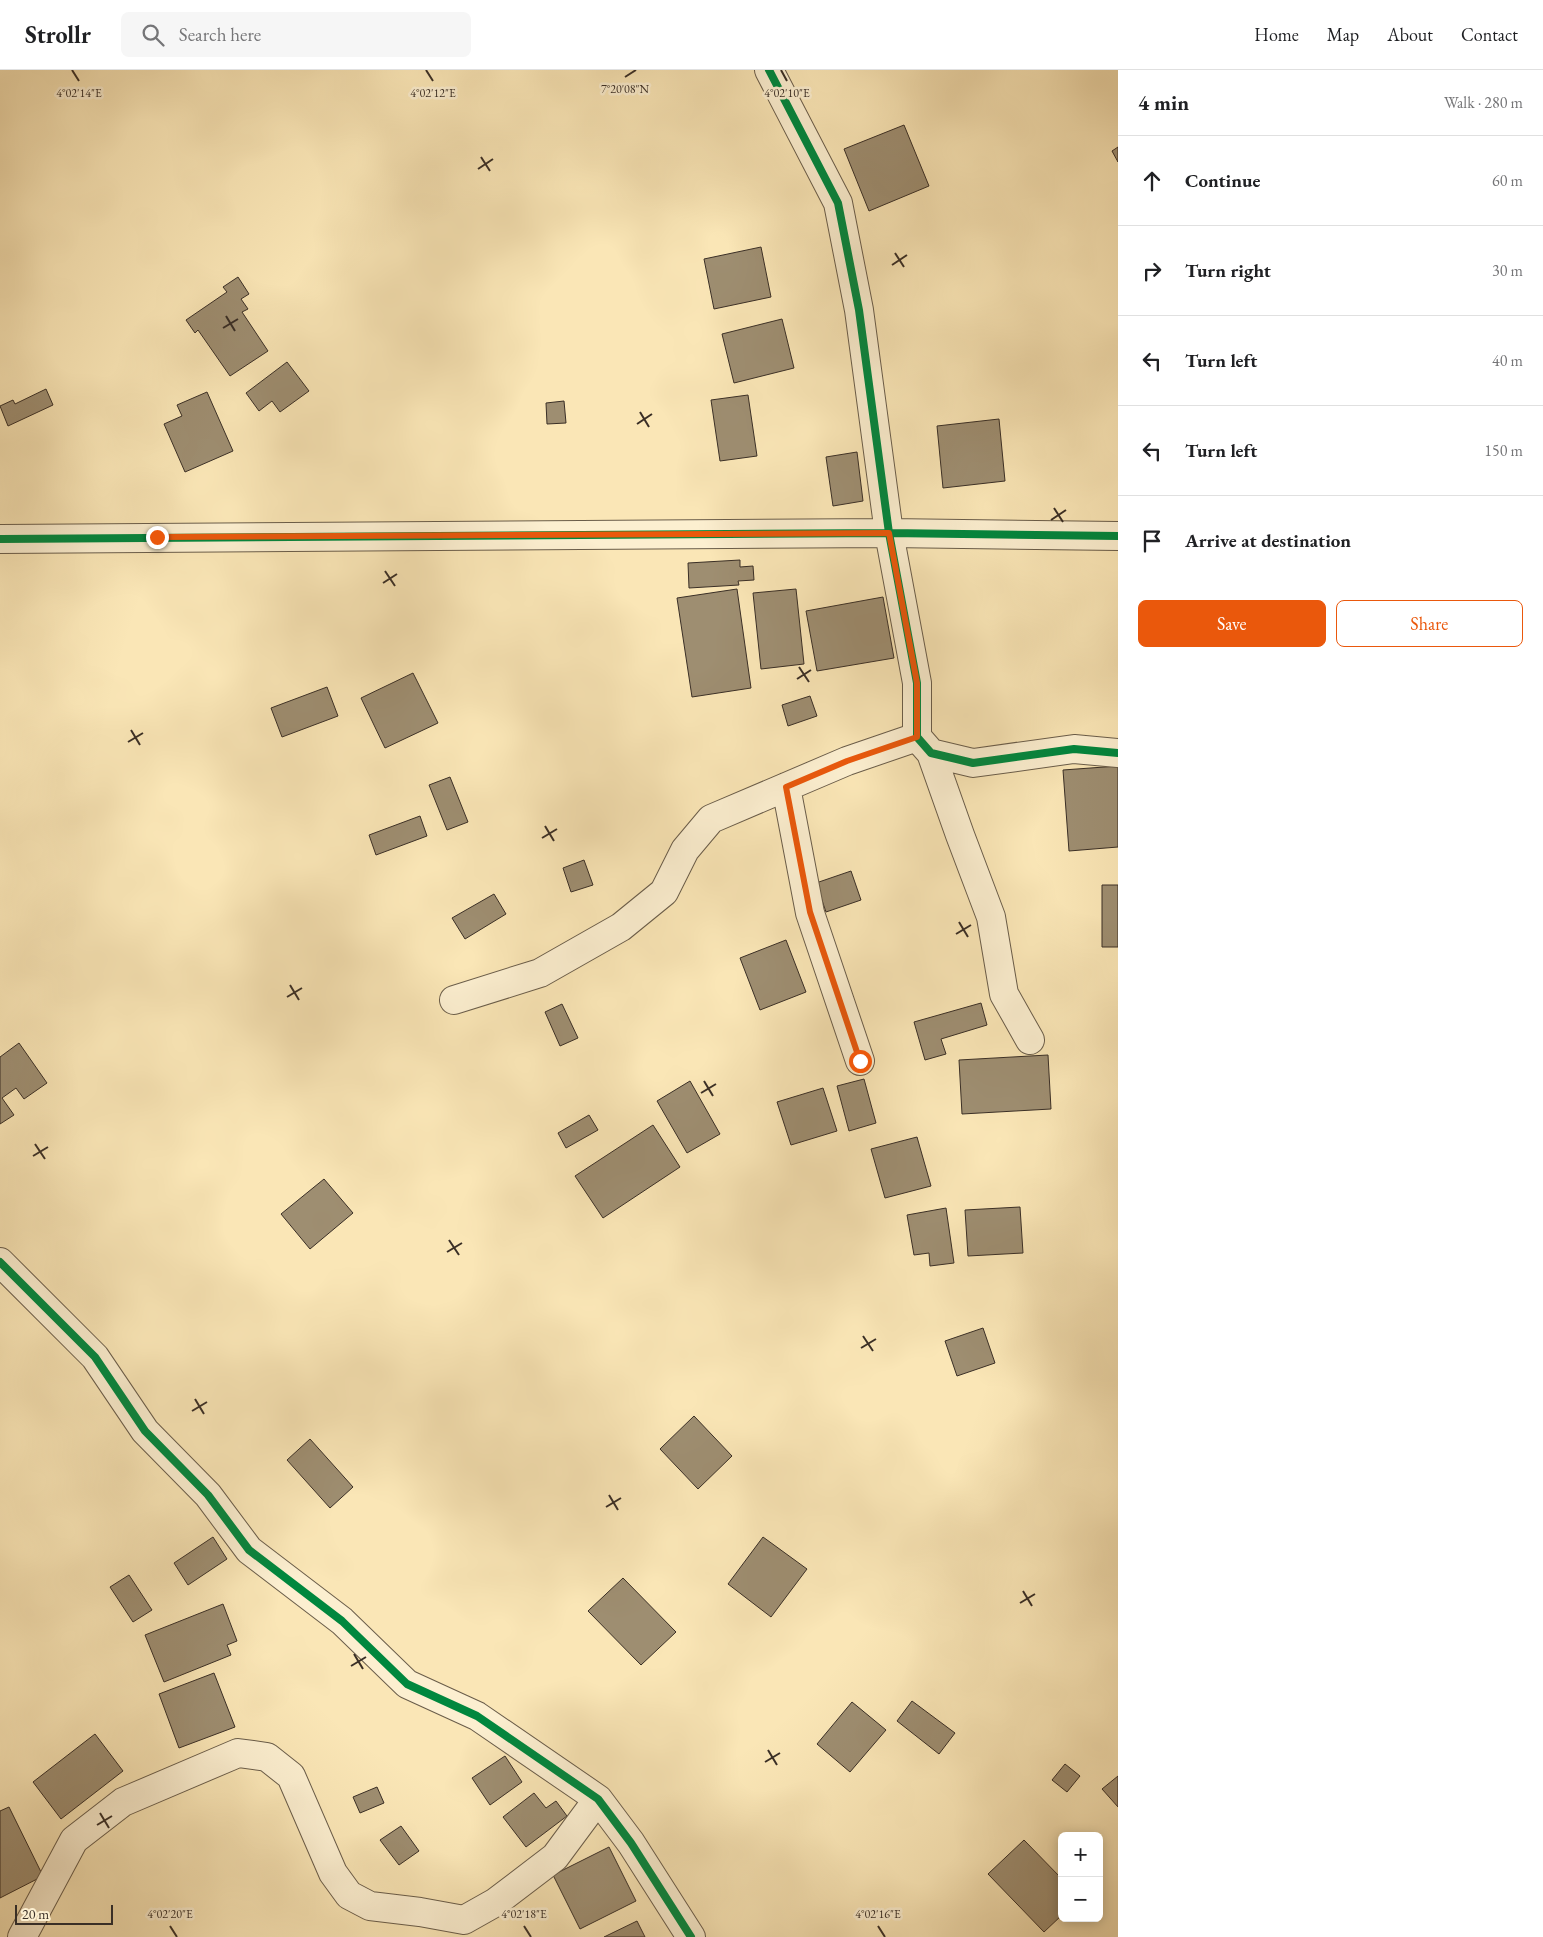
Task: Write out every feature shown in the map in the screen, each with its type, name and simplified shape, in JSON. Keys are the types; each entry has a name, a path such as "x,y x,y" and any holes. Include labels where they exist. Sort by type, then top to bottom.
{"street":[{"path":"769,70 838,202 859,310 889,533 917,683 924,745 991,917 1004,994 1030,1040"},
{"path":"0,539 889,533 1118,536"},
{"path":"454,1000 540,973 621,927 664,892 686,850 711,819 847,761 924,745 973,764 1074,749 1118,753"},
{"path":"786,787 810,912 860,1061"},
{"path":"0,1262 95,1357 145,1431 208,1494 249,1550 342,1621 407,1684 477,1716 598,1799 631,1843 691,1937"},
{"path":"22,1937 74,1840 123,1802 238,1753 267,1757 291,1776 333,1873 349,1895 370,1906 464,1920 496,1902 555,1856 598,1799"}],"building":[{"path":"904,125 929,186 869,211 844,149"},
{"path":"1118,147 1118,162 1112,151"},
{"path":"761,247 771,297 714,309 704,259"},
{"path":"238,277 249,294 241,299 248,309 242,312 268,351 230,376 198,330 195,333 186,320 227,292 223,287"},
{"path":"782,319 794,368 734,383 722,334"},
{"path":"287,362 309,391 280,412 272,401 259,411 246,393"},
{"path":"46,389 53,405 8,426 0,406 13,400 15,404"},
{"path":"207,392 233,451 185,472 164,424 182,416 177,405"},
{"path":"748,395 757,456 720,461 711,400"},
{"path":"564,401 566,423 547,424 546,403"},
{"path":"999,419 1005,481 943,488 937,426"},
{"path":"857,452 863,501 833,506 826,457"},
{"path":"740,560 740,567 753,566 754,580 738,581 739,585 689,588 688,563"},
{"path":"737,589 751,688 692,697 677,598"},
{"path":"796,589 804,664 761,669 753,593"},
{"path":"883,597 894,658 817,671 806,611"},
{"path":"413,673 438,723 385,748 361,698"},
{"path":"327,687 338,716 282,737 271,708"},
{"path":"810,696 817,716 788,726 782,705"},
{"path":"1118,766 1118,847 1069,851 1063,770"},
{"path":"450,777 468,822 447,830 429,785"},
{"path":"420,816 427,836 376,855 369,835"},
{"path":"584,860 593,885 571,892 563,868"},
{"path":"851,871 861,900 826,912 816,883"},
{"path":"1102,885 1118,885 1118,947 1102,947"},
{"path":"494,894 506,914 465,939 452,918"},
{"path":"786,940 806,992 760,1010 740,958"},
{"path":"981,1003 987,1025 941,1039 946,1054 925,1060 914,1022"},
{"path":"562,1004 578,1038 560,1046 545,1012"},
{"path":"19,1043 47,1083 24,1099 16,1088 2,1098 14,1115 0,1124 0,1057"},
{"path":"1048,1055 1051,1109 962,1114 959,1060"},
{"path":"864,1079 876,1123 849,1131 837,1086"},
{"path":"690,1081 720,1134 687,1153 657,1101"},
{"path":"823,1088 837,1131 791,1145 777,1102"},
{"path":"589,1115 598,1130 566,1148 558,1133"},
{"path":"653,1125 680,1167 603,1218 575,1176"},
{"path":"917,1137 931,1186 885,1198 871,1149"},
{"path":"324,1179 353,1213 310,1249 281,1214"},
{"path":"1020,1207 1023,1253 968,1256 965,1210"},
{"path":"946,1208 954,1263 930,1266 929,1253 914,1255 907,1215"},
{"path":"983,1328 995,1363 957,1376 945,1341"},
{"path":"694,1416 732,1456 698,1489 660,1449"},
{"path":"310,1439 353,1487 330,1508 287,1460"},
{"path":"213,1537 227,1559 188,1585 174,1563"},
{"path":"763,1537 807,1569 771,1617 728,1584"},
{"path":"129,1575 152,1610 133,1622 110,1587"},
{"path":"623,1578 676,1632 641,1665 588,1611"},
{"path":"223,1604 237,1641 227,1645 231,1655 164,1682 145,1635"},
{"path":"214,1673 235,1727 179,1748 159,1694"},
{"path":"912,1701 955,1733 939,1754 897,1721"},
{"path":"852,1702 886,1730 850,1772 817,1744"},
{"path":"95,1734 123,1771 61,1819 33,1782"},
{"path":"505,1756 522,1782 490,1805 472,1778"},
{"path":"1065,1764 1080,1776 1067,1792 1052,1780"},
{"path":"1118,1776 1118,1807 1102,1789"},
{"path":"377,1787 384,1803 360,1813 353,1797"},
{"path":"534,1793 546,1808 556,1801 567,1816 526,1847 503,1817"},
{"path":"9,1807 43,1876 0,1898 0,1811"},
{"path":"401,1826 419,1851 399,1865 380,1840"},
{"path":"1024,1840 1058,1875 1058,1919 1044,1932 988,1874"},
{"path":"609,1847 636,1901 580,1929 553,1875"},
{"path":"637,1921 645,1937 604,1937"}],"cycle path":[{"path":"769,70 838,203 859,310 889,533 917,683 917,737 931,753 973,763 1074,749 1118,753"},
{"path":"0,539 889,533 1118,536"},
{"path":"0,1262 95,1357 145,1431 208,1495 249,1550 342,1621 407,1684 477,1716 598,1799 631,1843 691,1937"}],"route":[{"path":"157,537 889,533 917,683 917,737 847,761 786,787 810,912 860,1061"}]}
